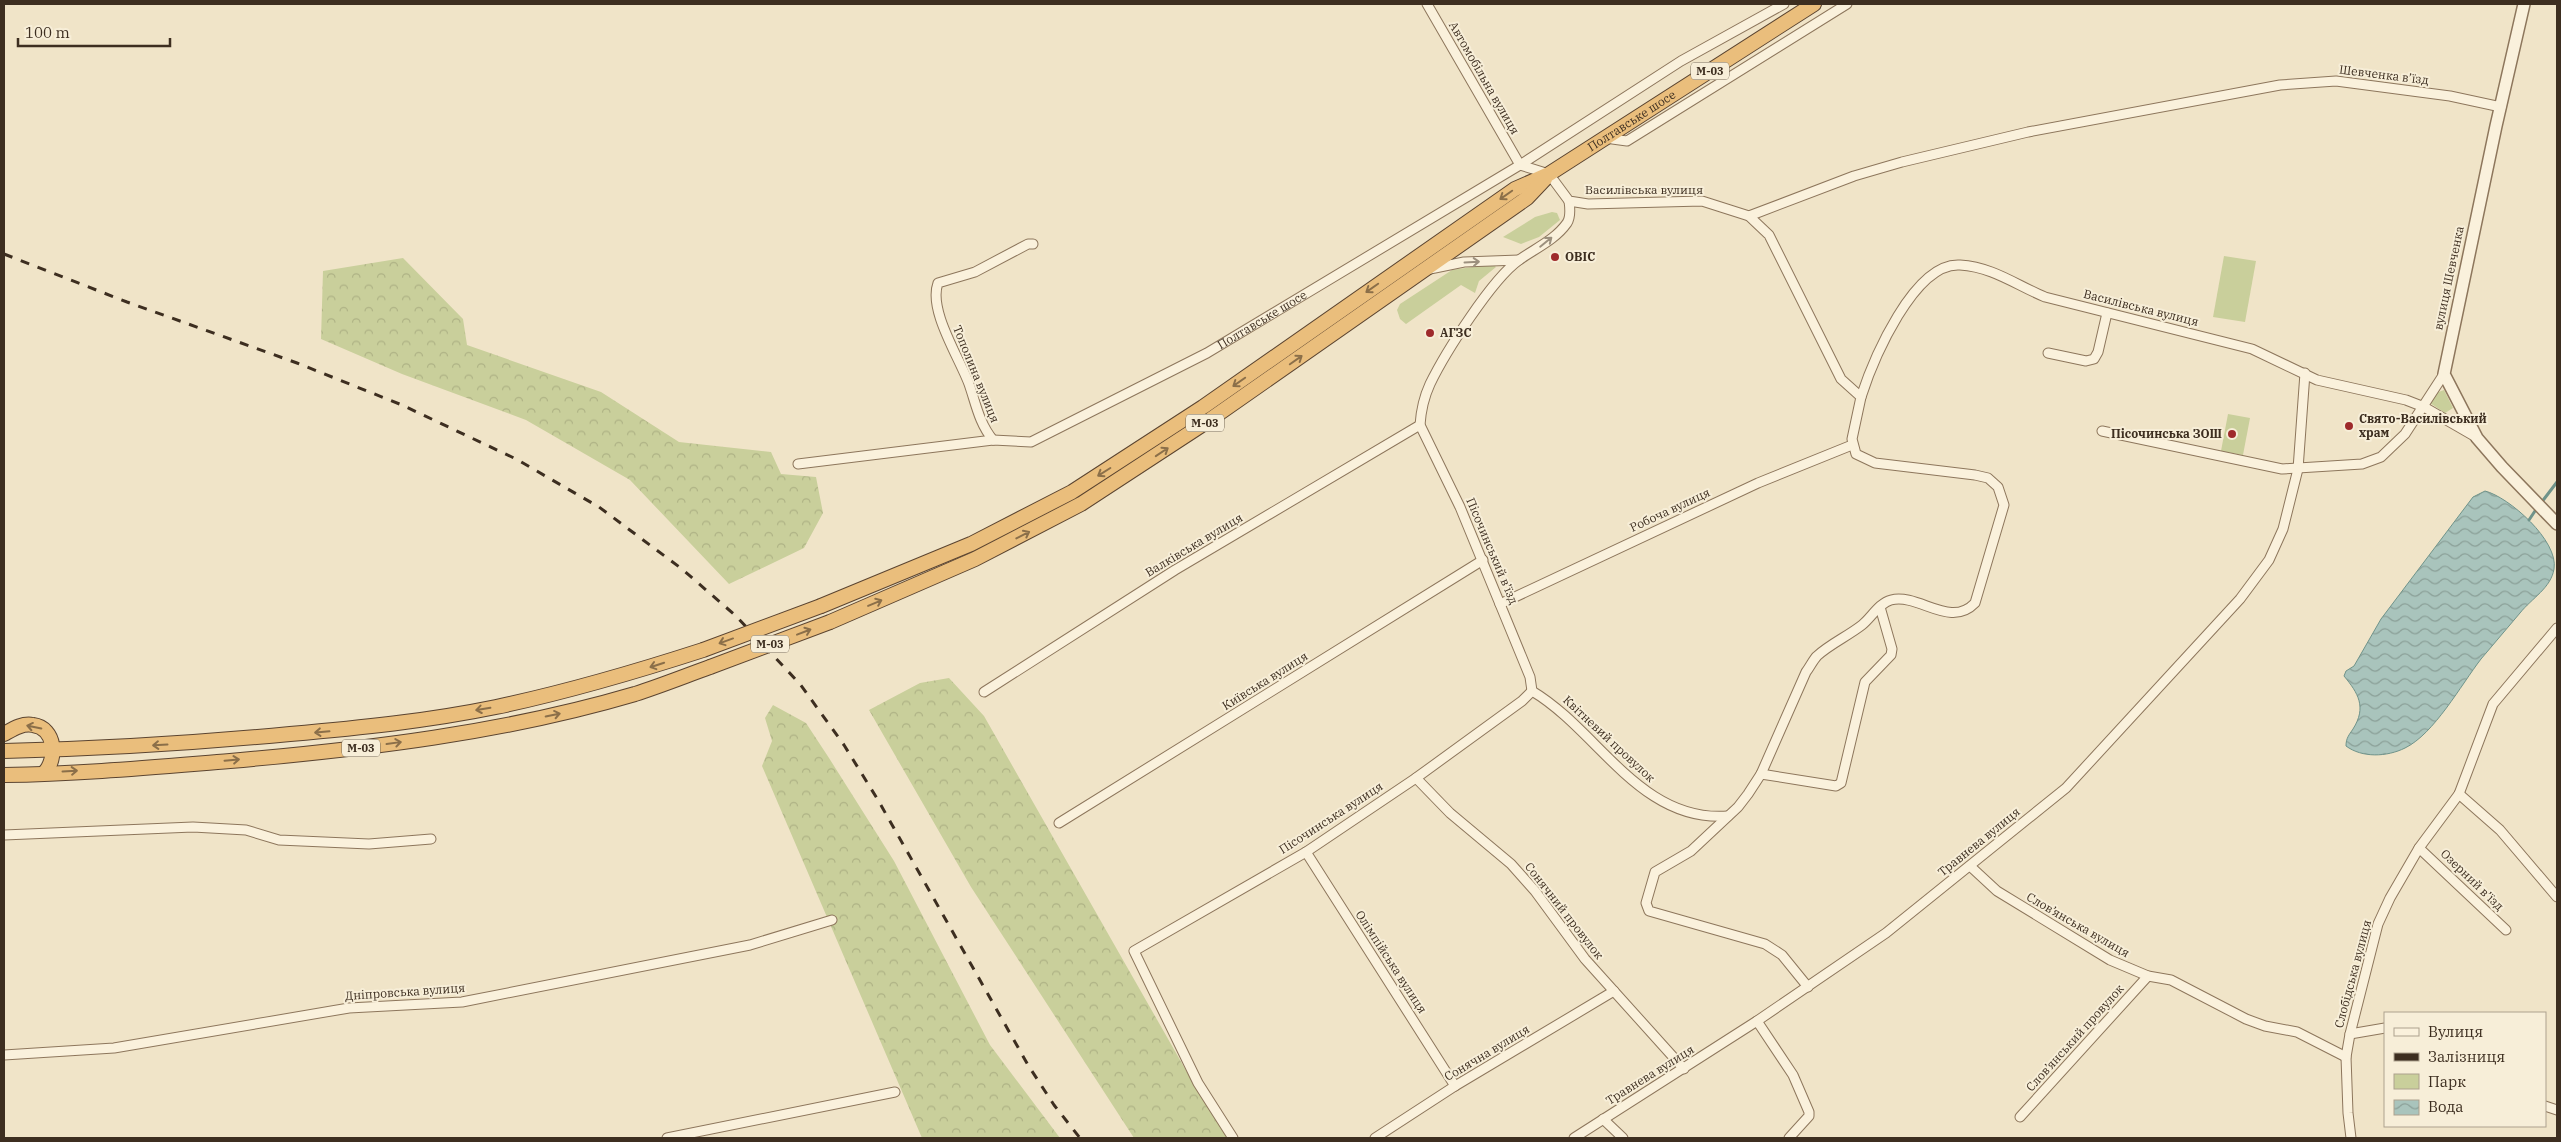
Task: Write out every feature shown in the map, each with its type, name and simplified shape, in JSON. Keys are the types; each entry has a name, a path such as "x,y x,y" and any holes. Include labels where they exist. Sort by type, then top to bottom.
{"highway":[{"name":"Полтавське шосе","path":"1549,174 1814,4"},
{"name":"М-03","path":"4,775 202,763 334,751 498,727 636,694 830,622 975,559 1081,504 1203,425 1425,270 1527,198 1549,174"},
{"name":"М-03","path":"4,751 200,743 413,721 495,707 565,691 629,674 704,650 821,606 970,544 1072,492 1203,407 1515,189 1549,174"},
{"path":"4,734 20,725 34,725 44,729 50,738 53,750 52,765 45,772"}],"street":[{"name":"Автомобільна вулиця","path":"1426,4 1520,165"},
{"name":"Полтавське шосе","path":"993,440 1031,442 1207,354 1520,165 1682,61 1784,4"},
{"path":"1605,138 1627,141 1847,4"},
{"name":"вулиця Шевченка","path":"2444,374 2445,360 2524,4"},
{"name":"Шевченка в’їзд","path":"1749,216 1844,179 1902,162 2028,132 2280,85 2336,81 2450,96 2501,107"},
{"path":"1520,165 1549,174"},
{"name":"Василівська вулиця","path":"1549,174 1569,201 1588,204 1702,201 1749,216 1769,235 1841,379 1861,397"},
{"path":"1420,425 1424,398 1448,351 1504,275 1519,260 1544,245 1563,229 1569,220 1569,201"},
{"name":"Тополина вулиця","path":"798,464 993,440 980,420 969,384 944,327 935,292 938,283 975,272 1028,244 1033,244"},
{"path":"1425,270 1464,262 1519,260"},
{"name":"Василівська вулиця","path":"1852,445 1861,397 1886,337 1899,313 1935,271 1945,266 1958,265 1986,269 2007,277 2045,297 2252,349 2317,380 2385,394 2424,407 2477,438"},
{"path":"2048,352 2086,361 2094,359 2098,352 2107,313"},
{"name":"Травнева вулиця","path":"1574,1138 1757,1021 1888,931 2066,788 2240,599 2263,570 2276,545 2298,469 2305,374"},
{"path":"2102,431 2282,469 2362,464 2375,460 2386,453 2405,434 2444,374"},
{"path":"2444,374 2477,438 2557,524"},
{"name":"Пісочинський в’їзд","path":"1420,425 1483,560 1530,677 1532,691"},
{"name":"Валківська вулиця","path":"984,692 1175,570 1420,425"},
{"path":"1808,987 1782,955 1766,944 1647,909 1646,903 1655,872 1691,851 1738,807 1761,774 1806,672 1817,657 1862,625 1880,607 1891,600 1903,600 1952,613 1965,611 1978,599 2004,514 2004,499 1998,487 1988,478 1974,475 1875,463 1859,456 1852,445"},
{"name":"Робоча вулиця","path":"1500,604 1749,487 1852,445"},
{"name":"Київська вулиця","path":"1059,823 1483,560"},
{"path":"1761,774 1836,786 1841,782 1865,682 1891,656 1892,649 1880,607"},
{"name":"Слобідська вулиця","path":"2351,1138 2346,1057 2378,924 2390,898 2420,848 2459,794 2493,704 2557,628"},
{"name":"Пісочинська вулиця","path":"1233,1138 1198,1083 1134,952 1306,852 1416,778 1522,701 1532,691"},
{"name":"Квітневий провулок","path":"1532,691 1563,714 1649,794 1676,808 1716,817 1728,816"},
{"name":"Сонячний провулок","path":"1416,778 1450,813 1511,864 1535,890 1585,959 1684,1069"},
{"path":"2459,794 2500,830 2557,896"},
{"path":"4,835 193,827 246,830 288,840 369,844 431,839"},
{"name":"Озерний в’їзд","path":"2420,848 2506,930"},
{"name":"Олімпійська вулиця","path":"1306,852 1455,1086"},
{"name":"Слов’янська вулиця","path":"1970,866 1997,891 2053,927 2110,960 2148,976 2171,980 2246,1019 2265,1026 2297,1032 2346,1057"},
{"name":"Дніпровська вулиця","path":"4,1055 114,1048 349,1008 462,1002 750,945 832,920"},
{"name":"Слов’янський провулок","path":"2020,1117 2148,976"},
{"name":"Сонячна вулиця","path":"1375,1138 1455,1086 1614,991"},
{"path":"1757,1021 1793,1075 1809,1112 1809,1116 1789,1138"},
{"path":"2350,1034 2384,1028"},
{"path":"666,1138 895,1092"},
{"path":"1603,1119 1623,1138"}],"green space":[{"path":"1552,212 1557,213 1560,220 1539,237 1521,244 1503,237 1535,217"},
{"path":"2224,256 2256,261 2245,322 2213,317"},
{"path":"403,258 463,319 467,345 601,392 679,442 771,452 781,474 816,477 823,513 804,548 729,584 630,480 526,420 402,374 321,339 323,271"},
{"path":"1492,264 1496,267 1479,281 1475,293 1461,285 1406,324 1400,319 1397,310 1400,304 1452,270"},
{"path":"2444,390 2453,408 2445,413 2430,403 2436,393"},
{"path":"2228,414 2250,418 2243,455 2221,451"},
{"path":"949,678 984,716 1196,1088 1229,1138 1134,1138 971,887 869,710 920,683"},
{"path":"773,705 806,723 894,861 990,1045 1060,1138 922,1138 762,766 772,741 765,718"}],"water":[{"path":"2485,491 2507,502 2519,511 2541,534 2549,546 2553,558 2554,569 2549,582 2481,659 2437,721 2416,741 2398,751 2383,754 2359,753 2352,750 2346,746 2348,737 2357,721 2360,707 2357,694 2344,676 2346,671 2354,666 2381,619 2473,497"}],"waterway":[{"path":"2541,503 2557,482"},
{"path":"2529,520 2537,508"}],"railway":[{"path":"4,254 127,302 297,363 402,405 516,459 599,507 682,569 736,616 800,684 844,745 878,800 1028,1065 1054,1105 1080,1138"}],"place":[{"name":"ОВІС","path":"1555,257"},
{"name":"АГЗС","path":"1430,333"},
{"name":"Свято-Василівський храм","path":"2349,426"},
{"name":"Пісочинська ЗОШ","path":"2232,434"}]}
